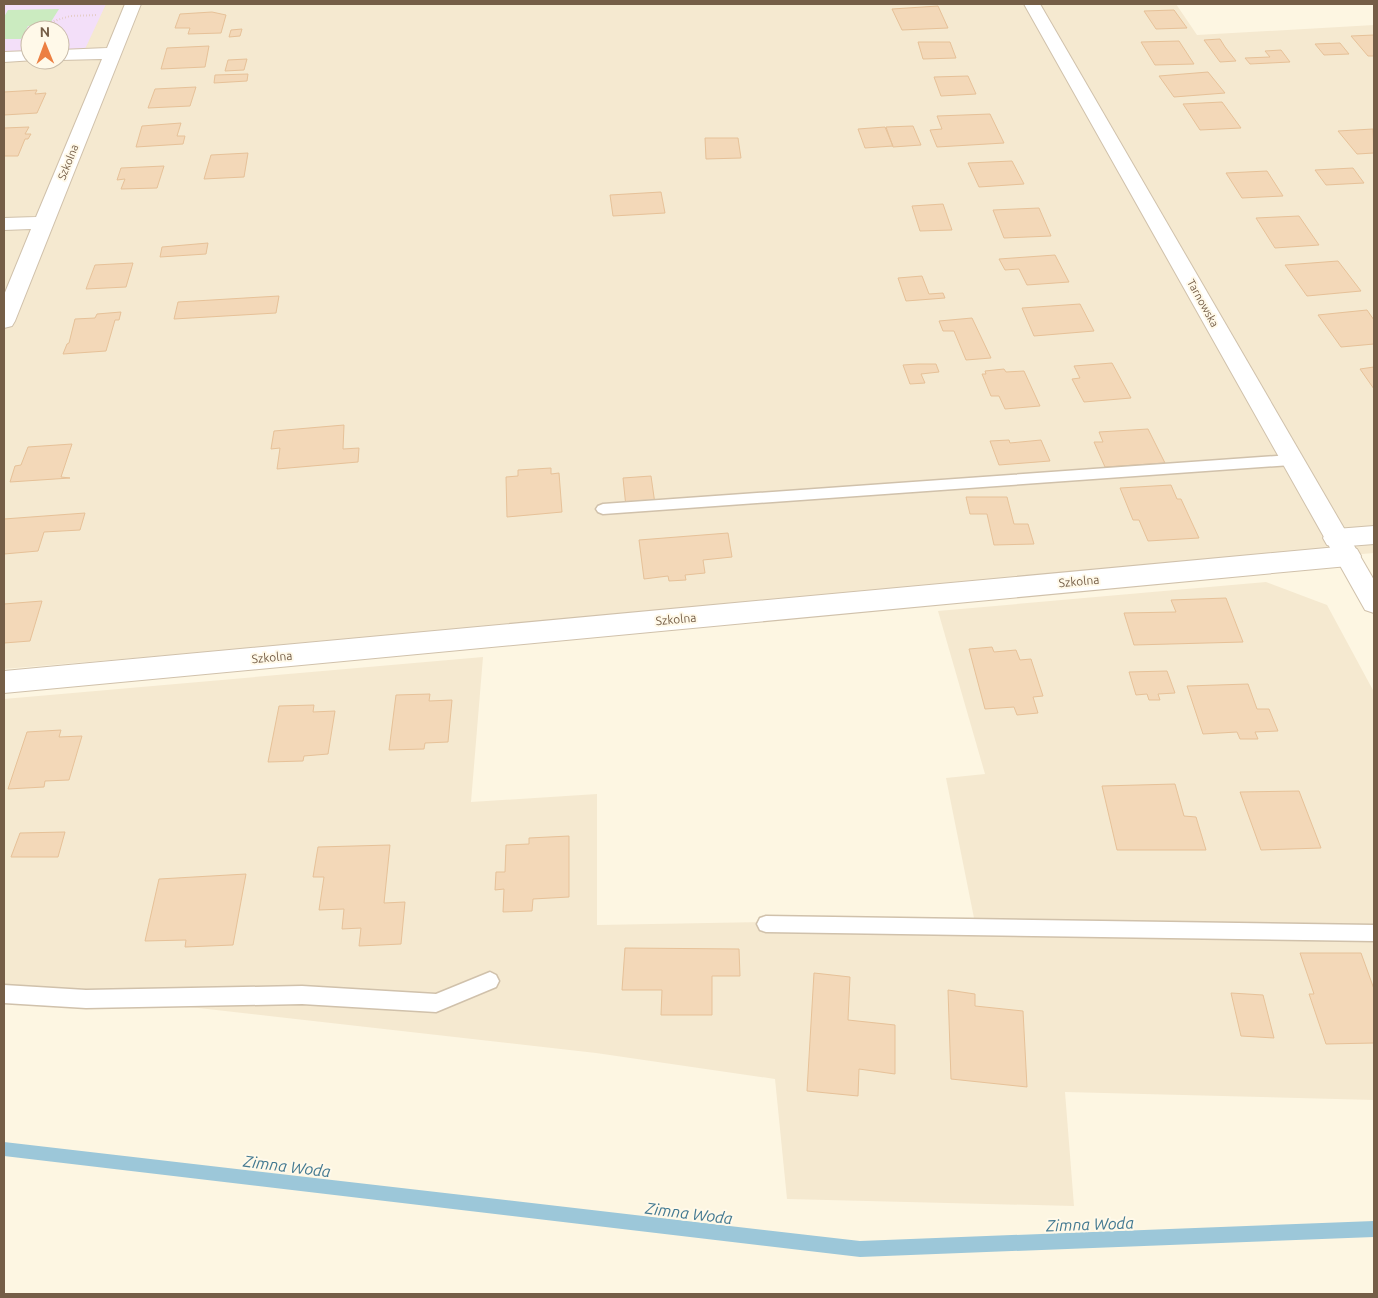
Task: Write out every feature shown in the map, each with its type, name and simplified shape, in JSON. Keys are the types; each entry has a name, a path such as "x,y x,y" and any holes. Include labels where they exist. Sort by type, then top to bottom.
{"street":[{"name":"Szkolna","path":"4,321 133,4"},
{"name":"Tarnowska","path":"1032,4 1374,604"},
{"path":"70,55 113,54"},
{"path":"4,57 20,56"},
{"path":"4,224 44,223"},
{"name":"Szkolna","path":"4,682 1342,547 1374,535"}],"lane":[{"path":"603,509 1291,460"},
{"path":"766,924 1374,933"},
{"path":"4,994 86,999 302,995 436,1003 490,981"}],"path":[{"path":"57,20 70,16 103,15"}],"shaded area":[{"path":"4,4 1176,4 1197,35 1374,25 1374,553 4,669"},
{"path":"4,4 106,4 85,49 70,50 70,20 20,20 20,53 4,54"},
{"path":"1266,582 1327,605 1374,692 1374,1100 1065,1092 1074,1206 787,1199 775,1079 596,1053 4,986 4,699 483,657 471,802 597,794 597,925 974,918 946,778 985,774 938,611"}],"green space":[{"path":"59,9 52,20 20,20 20,39 4,39 4,17 8,10"}],"building":[{"path":"938,6 948,28 902,30 892,9"},
{"path":"1174,10 1187,28 1156,29 1144,11"},
{"path":"212,12 226,15 221,33 188,34 190,28 175,28 180,14"},
{"path":"242,29 240,36 229,37 231,30"},
{"path":"1374,35 1374,56 1368,56 1351,36"},
{"path":"1220,39 1236,61 1220,62 1204,40"},
{"path":"1179,41 1194,64 1155,65 1141,42"},
{"path":"918,42 950,42 956,58 923,59"},
{"path":"1340,43 1349,54 1324,55 1315,44"},
{"path":"209,46 205,67 161,69 167,48"},
{"path":"1281,50 1290,62 1250,64 1245,58 1270,57 1265,51"},
{"path":"247,59 244,70 225,71 228,60"},
{"path":"1208,72 1225,93 1174,97 1159,76"},
{"path":"248,74 247,81 214,83 215,75"},
{"path":"968,76 976,94 941,96 934,77"},
{"path":"196,87 190,106 148,108 155,89"},
{"path":"37,90 35,94 46,93 37,113 4,115 4,92"},
{"path":"1222,102 1241,128 1200,130 1183,104"},
{"path":"990,114 1004,143 937,147 930,130 942,129 937,116"},
{"path":"181,123 177,136 185,136 183,144 136,147 142,126"},
{"path":"913,126 921,145 893,147 886,127"},
{"path":"29,127 25,134 31,134 28,139 25,139 18,156 4,156 4,128"},
{"path":"885,127 893,146 865,148 858,129"},
{"path":"1373,129 1374,153 1357,154 1338,131"},
{"path":"705,138 738,138 741,158 706,159"},
{"path":"248,153 244,177 204,179 211,155"},
{"path":"1012,161 1024,184 979,187 968,163"},
{"path":"164,166 157,188 121,189 125,179 117,180 121,168"},
{"path":"1353,168 1364,183 1326,185 1315,170"},
{"path":"1267,171 1283,196 1242,198 1226,173"},
{"path":"661,192 665,213 613,216 610,195"},
{"path":"943,204 952,230 920,231 912,206"},
{"path":"1039,208 1051,236 1004,238 993,210"},
{"path":"1299,216 1319,245 1275,248 1256,218"},
{"path":"208,243 206,254 160,257 162,247"},
{"path":"1055,255 1069,282 1027,285 1019,269 1005,270 999,259"},
{"path":"1338,261 1361,291 1307,296 1285,265"},
{"path":"133,263 126,287 86,289 95,265"},
{"path":"922,276 929,294 943,293 945,298 906,301 898,278"},
{"path":"279,296 276,313 174,319 178,302"},
{"path":"1080,304 1094,331 1034,336 1022,308"},
{"path":"1367,310 1374,320 1374,344 1341,347 1318,315"},
{"path":"121,312 119,320 115,320 106,351 63,354 69,343 75,319 95,318 97,314"},
{"path":"972,318 991,358 966,360 954,331 943,331 939,321"},
{"path":"1112,363 1131,398 1084,402 1072,379 1080,378 1074,366"},
{"path":"936,364 939,372 921,374 925,383 910,384 903,365"},
{"path":"1374,367 1374,389 1360,369"},
{"path":"1004,369 1006,372 1024,371 1040,406 1005,409 999,396 991,396 982,374 986,374 985,371"},
{"path":"344,425 343,449 359,448 358,462 277,469 280,448 271,449 274,431"},
{"path":"1148,429 1165,463 1105,467 1094,442 1103,442 1099,432"},
{"path":"1009,440 1010,443 1041,440 1050,461 999,465 990,441"},
{"path":"72,444 61,477 70,478 10,482 15,466 21,465 28,447"},
{"path":"551,468 551,474 559,473 562,512 507,517 506,477 518,476 518,470"},
{"path":"651,476 655,504 626,507 623,478"},
{"path":"1171,485 1177,499 1181,499 1199,538 1148,541 1139,520 1133,520 1120,488"},
{"path":"966,497 1007,497 1014,524 1028,524 1034,544 994,545 987,514 970,514"},
{"path":"85,513 80,530 44,532 38,551 4,554 4,519"},
{"path":"728,533 732,557 703,560 705,573 685,575 686,580 669,581 668,576 644,579 639,540"},
{"path":"1226,598 1243,642 1134,645 1124,613 1176,612 1171,600"},
{"path":"42,601 30,641 4,643 4,604"},
{"path":"992,647 994,652 1016,650 1020,660 1031,659 1043,696 1033,697 1038,713 1017,715 1014,707 985,709 969,649"},
{"path":"1167,671 1175,693 1158,694 1160,700 1149,700 1147,694 1136,695 1129,672"},
{"path":"1248,684 1257,709 1269,709 1278,731 1255,732 1258,739 1240,739 1237,732 1203,734 1187,686"},
{"path":"430,694 429,701 452,700 448,742 425,743 424,749 389,750 396,695"},
{"path":"314,705 313,712 335,711 328,754 304,756 303,761 268,762 279,706"},
{"path":"61,730 59,737 82,736 69,780 45,781 44,787 8,789 27,732"},
{"path":"1175,784 1184,816 1196,817 1206,850 1117,850 1102,786"},
{"path":"1299,791 1321,848 1261,850 1240,792"},
{"path":"65,832 58,857 11,857 20,833"},
{"path":"569,836 569,897 533,899 532,911 503,912 504,889 495,890 496,872 505,872 506,845 529,844 529,838"},
{"path":"390,845 384,903 405,902 401,944 359,946 361,928 342,929 344,909 319,910 324,877 313,877 318,847"},
{"path":"246,874 233,945 185,947 186,940 145,941 159,879"},
{"path":"625,948 739,949 740,976 712,976 712,1015 661,1015 662,990 622,990"},
{"path":"1300,953 1361,953 1374,989 1374,1043 1326,1044 1309,994 1314,994"},
{"path":"814,973 850,977 848,1020 895,1025 895,1074 859,1069 858,1096 807,1091"},
{"path":"948,990 975,994 975,1006 1023,1011 1027,1087 951,1079"},
{"path":"1231,993 1263,995 1274,1038 1241,1036"}],"waterway":[{"name":"Zimna Woda","path":"4,1149 860,1249 1374,1229"}]}
